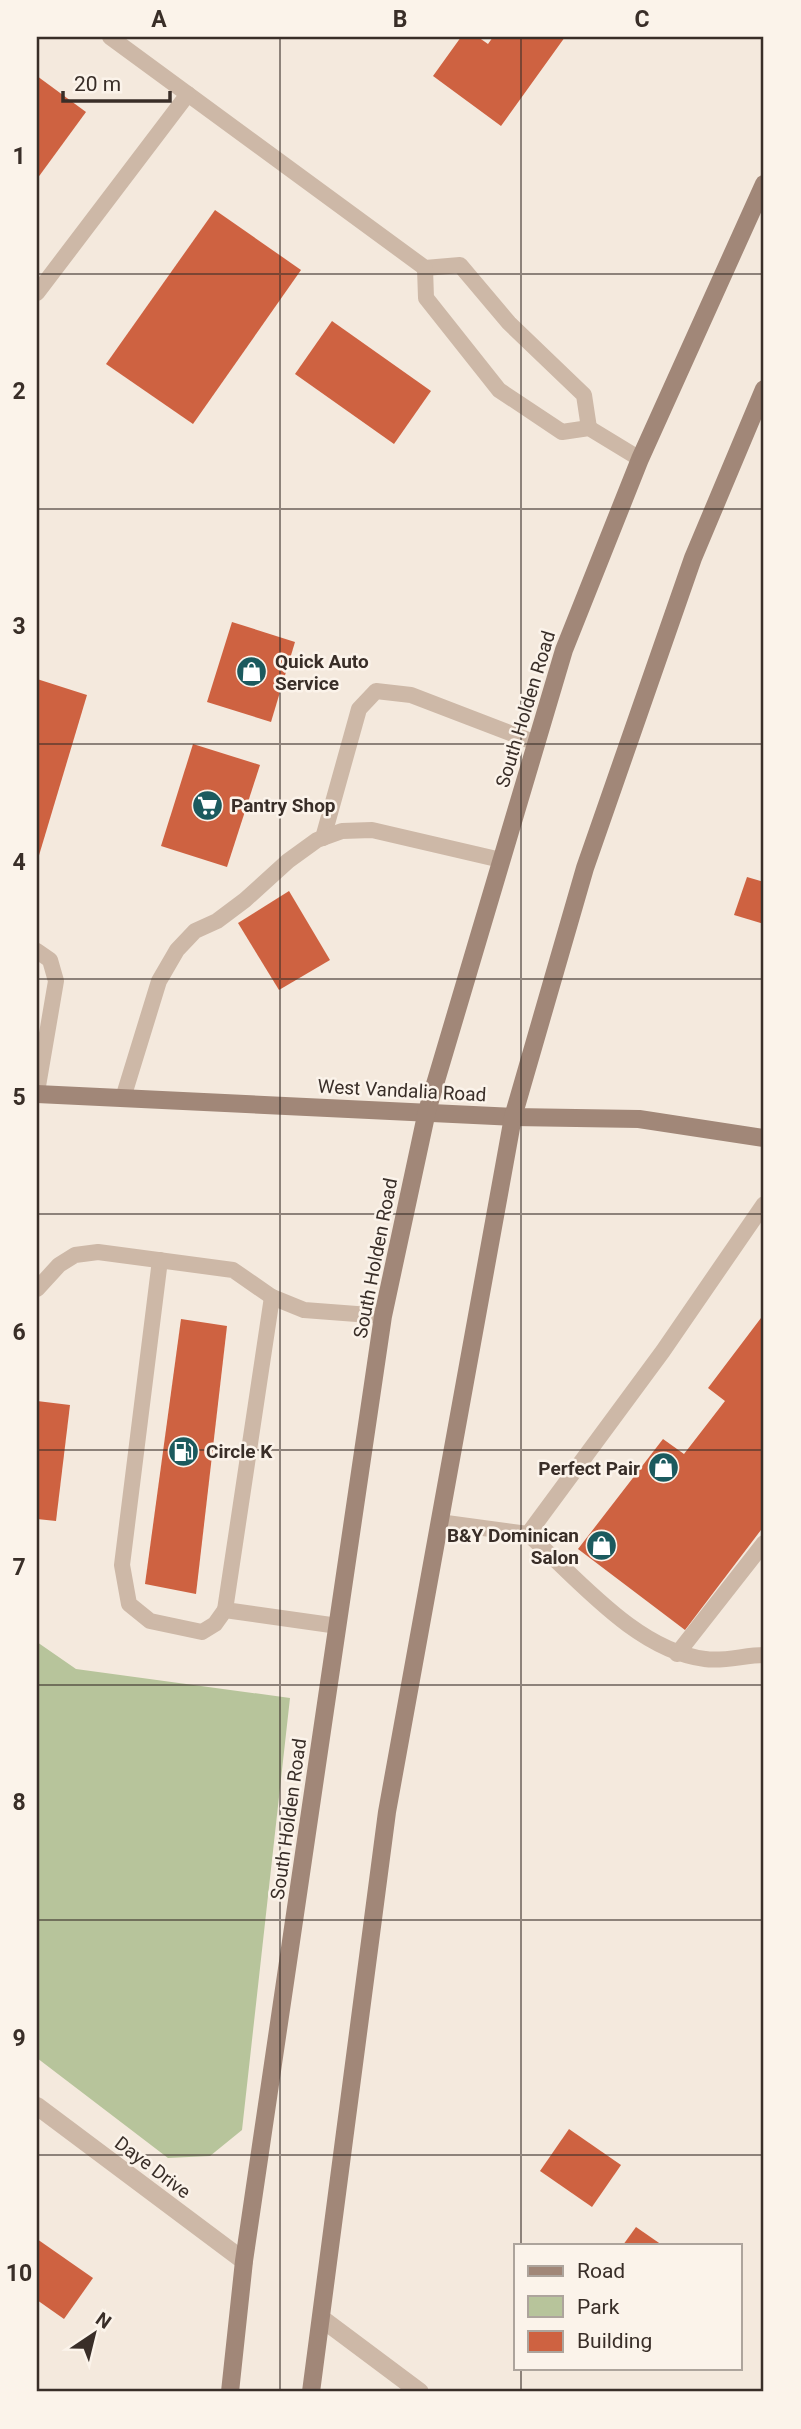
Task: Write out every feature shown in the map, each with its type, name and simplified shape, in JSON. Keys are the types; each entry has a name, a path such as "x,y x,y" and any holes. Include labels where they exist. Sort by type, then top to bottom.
{"main road":[{"name":"South Holden Road","path":"230,2392 244,2261 383,1317 427,1111 564,650 640,459 764,184"},
{"path":"311,2392 387,1812 513,1117 584,868 693,558 764,389"},
{"name":"West Vandalia Road","path":"37,1093 513,1117 639,1118 764,1138"}],"street":[{"name":"Daye Drive","path":"37,2106 244,2261"},
{"path":"321,2318 420,2392"}],"lane":[{"path":"110,37 425,268 460,265 509,323 584,395 589,428"},
{"path":"37,293 188,94"},
{"path":"425,268 426,298 499,390 562,432 589,428 640,459"},
{"path":"323,838 359,709 376,691 411,695 536,743"},
{"path":"123,1098 159,981 177,950 195,931 217,921 258,890 288,861 323,838 342,831 372,830 501,860"},
{"path":"37,951 50,960 56,981 37,1093"},
{"path":"528,1534 758,1229 764,1204"},
{"path":"37,1289 58,1265 75,1255 98,1252 233,1270 272,1297 304,1310 383,1317"},
{"path":"160,1260 122,1565 129,1604 150,1621 202,1632 215,1624 225,1610 272,1297"},
{"path":"439,1522 528,1534 640,1635 677,1654 708,1660 764,1655"},
{"path":"677,1654 764,1543"},
{"path":"225,1610 338,1626"}],"green space":[{"path":"37,1642 76,1669 290,1698 242,2130 210,2156 168,2158 37,2058"}],"building":[{"path":"461,37 478,37 488,44 493,37 565,37 501,126 433,76"},
{"path":"37,76 86,112 37,179"},
{"path":"215,210 301,270 193,424 106,364"},
{"path":"332,321 431,391 394,444 295,374"},
{"path":"232,622 295,642 271,722 207,702"},
{"path":"37,679 87,695 37,862"},
{"path":"193,744 260,765 227,867 161,846"},
{"path":"747,877 764,882 764,924 734,915"},
{"path":"289,891 330,960 279,990 238,923"},
{"path":"764,1314 764,1526 685,1630 578,1549 663,1439 684,1454 725,1401 708,1388"},
{"path":"181,1319 227,1326 196,1594 145,1584"},
{"path":"37,1401 70,1405 56,1521 37,1519"},
{"path":"569,2129 621,2165 592,2207 540,2171"},
{"path":"636,2227 661,2244 624,2244"},
{"path":"37,2239 93,2278 64,2319 37,2300"}],"place":[{"name":"Quick Auto Service","path":"252,672"},
{"name":"Pantry Shop","path":"208,805"},
{"name":"Circle K","path":"183,1451"},
{"name":"Perfect Pair","path":"663,1468"},
{"name":"B&Y Dominican Salon","path":"602,1546"}]}
